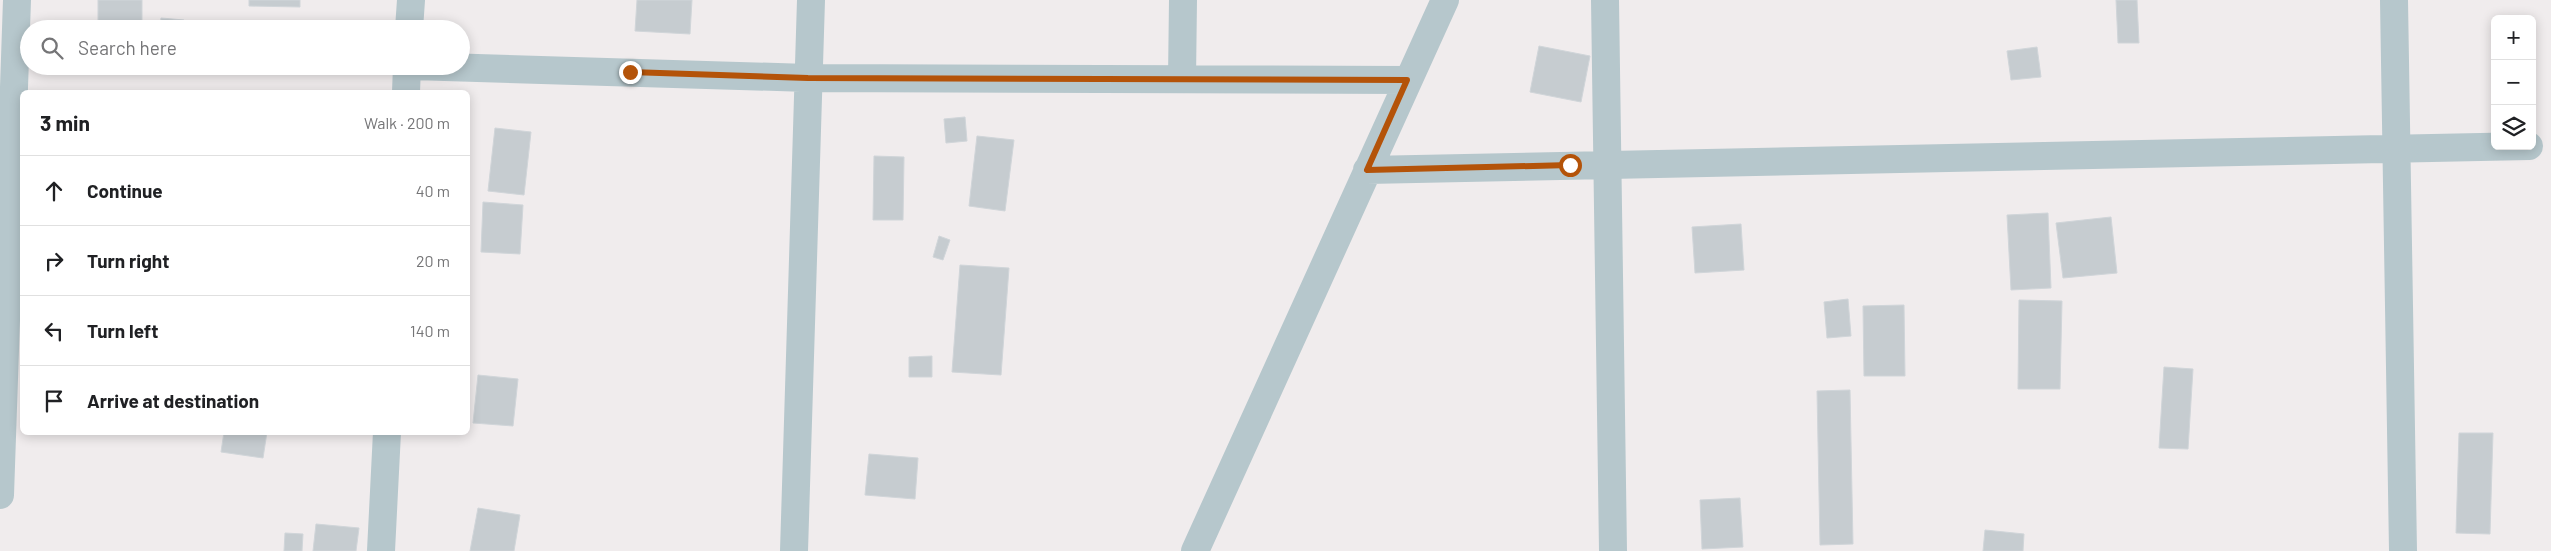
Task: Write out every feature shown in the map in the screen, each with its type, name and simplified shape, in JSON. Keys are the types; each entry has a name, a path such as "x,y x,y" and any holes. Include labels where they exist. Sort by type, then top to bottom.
{"street":[{"path":"17,0 20,32"},
{"path":"410,20 411,0"},
{"path":"794,551 811,0"},
{"path":"1182,79 1183,0"},
{"path":"1195,551 1444,0"},
{"path":"1605,0 1613,551"},
{"path":"2394,0 2403,551"},
{"path":"470,68 808,78 1407,80"},
{"path":"20,90 21,75"},
{"path":"406,90 407,75"},
{"path":"0,495 20,93"},
{"path":"2536,146 2551,146"},
{"path":"1367,170 2491,147"},
{"path":"381,551 388,435"}],"building":[{"path":"98,0 142,0 142,20 98,20"},
{"path":"249,0 300,0 300,7 249,6"},
{"path":"637,0 692,0 690,34 635,31"},
{"path":"2116,0 2137,0 2139,43 2118,43"},
{"path":"161,18 184,20 161,20"},
{"path":"1539,46 1590,56 1581,102 1530,92"},
{"path":"2037,47 2041,77 2011,80 2007,51"},
{"path":"965,117 967,141 946,143 944,119"},
{"path":"495,128 531,132 524,195 488,191"},
{"path":"977,136 1014,140 1005,211 969,206"},
{"path":"874,156 904,157 903,220 873,220"},
{"path":"483,202 523,205 520,254 481,252"},
{"path":"2048,213 2051,288 2011,290 2007,215"},
{"path":"2111,217 2117,273 2063,278 2056,223"},
{"path":"1741,224 1744,270 1695,273 1692,227"},
{"path":"939,236 950,240 943,260 933,257"},
{"path":"960,265 1009,268 1001,375 952,372"},
{"path":"1848,299 1851,336 1827,338 1824,302"},
{"path":"2019,300 2062,301 2060,389 2018,389"},
{"path":"1904,305 1905,376 1864,376 1863,306"},
{"path":"932,356 932,377 909,377 909,357"},
{"path":"2164,367 2193,369 2188,449 2159,448"},
{"path":"478,375 518,379 513,426 473,423"},
{"path":"1850,390 1853,544 1820,545 1817,391"},
{"path":"2459,433 2493,433 2490,534 2456,533"},
{"path":"224,435 267,435 263,458 221,452"},
{"path":"869,454 918,458 915,499 865,495"},
{"path":"1740,498 1743,547 1702,549 1700,500"},
{"path":"478,508 520,515 514,551 470,551"},
{"path":"316,524 359,528 356,551 313,551"},
{"path":"1985,530 2024,534 2023,551 1983,551"},
{"path":"285,533 303,534 302,551 284,551"}],"route":[{"path":"630,72 808,78 1407,80 1367,170 1570,165"}]}
